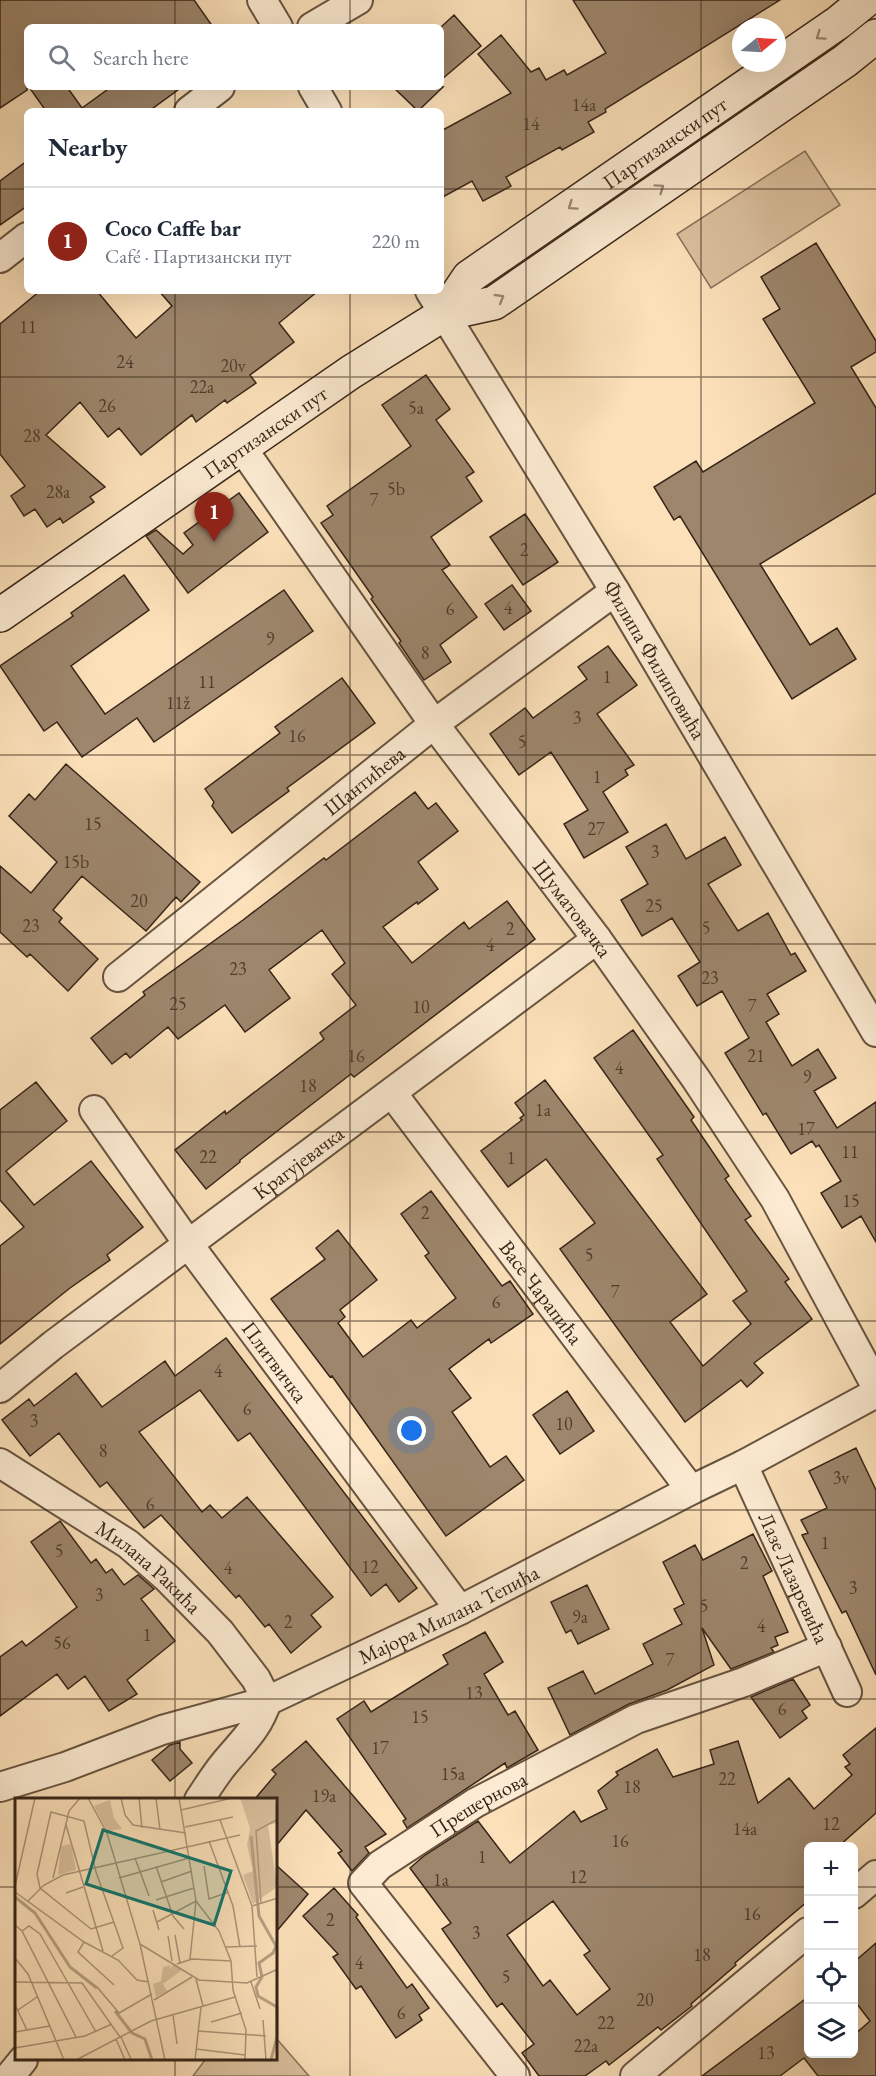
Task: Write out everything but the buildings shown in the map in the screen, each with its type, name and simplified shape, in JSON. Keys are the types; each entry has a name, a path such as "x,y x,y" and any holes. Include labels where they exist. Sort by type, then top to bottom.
{"main road":[{"name":"Партизански пут","path":"0,615 351,372 469,276 839,22 866,0"},
{"name":"Партизански пут","path":"437,303 494,303 845,61 876,36"}],"street":[{"path":"262,0 276,24"},
{"path":"317,24 358,0"},
{"path":"193,108 216,90"},
{"path":"315,90 325,108"},
{"path":"0,258 24,239"},
{"name":"Филипа Филиповића","path":"437,303 615,591 876,1032"},
{"name":"Шуматовачка","path":"242,448 434,724 597,939 696,1079 775,1199 876,1386"},
{"name":"Шантићева","path":"118,977 434,724 615,591"},
{"name":"Крагујевачка","path":"0,1388 53,1345 597,939"},
{"name":"Васе Чарапића","path":"392,1093 691,1490"},
{"name":"Плитвичка","path":"94,1110 189,1245 460,1610"},
{"name":"Мајора Милана Тепића","path":"0,1787 65,1767 162,1730 267,1701 460,1610 743,1465 876,1393"},
{"name":"Милана Ракића","path":"0,1463 128,1544 167,1578 220,1632 256,1679 267,1701"},
{"name":"Лазе Лазаревића","path":"743,1465 847,1692"},
{"name":"Прешернова","path":"515,2076 363,1883 380,1865 475,1803 636,1719 744,1683 827,1647"},
{"path":"201,1798 223,1765 254,1730 267,1701"},
{"path":"858,1891 876,1875"},
{"path":"634,2076 804,1935"},
{"path":"10,2076 22,2061"}],"shaded area":[{"path":"805,151 840,205 711,288 677,234"},
{"path":"278,2040 309,2076 193,2076 204,2061 278,2061"}],"place":[{"name":"Coco Caffe bar","path":"214,542"}]}
